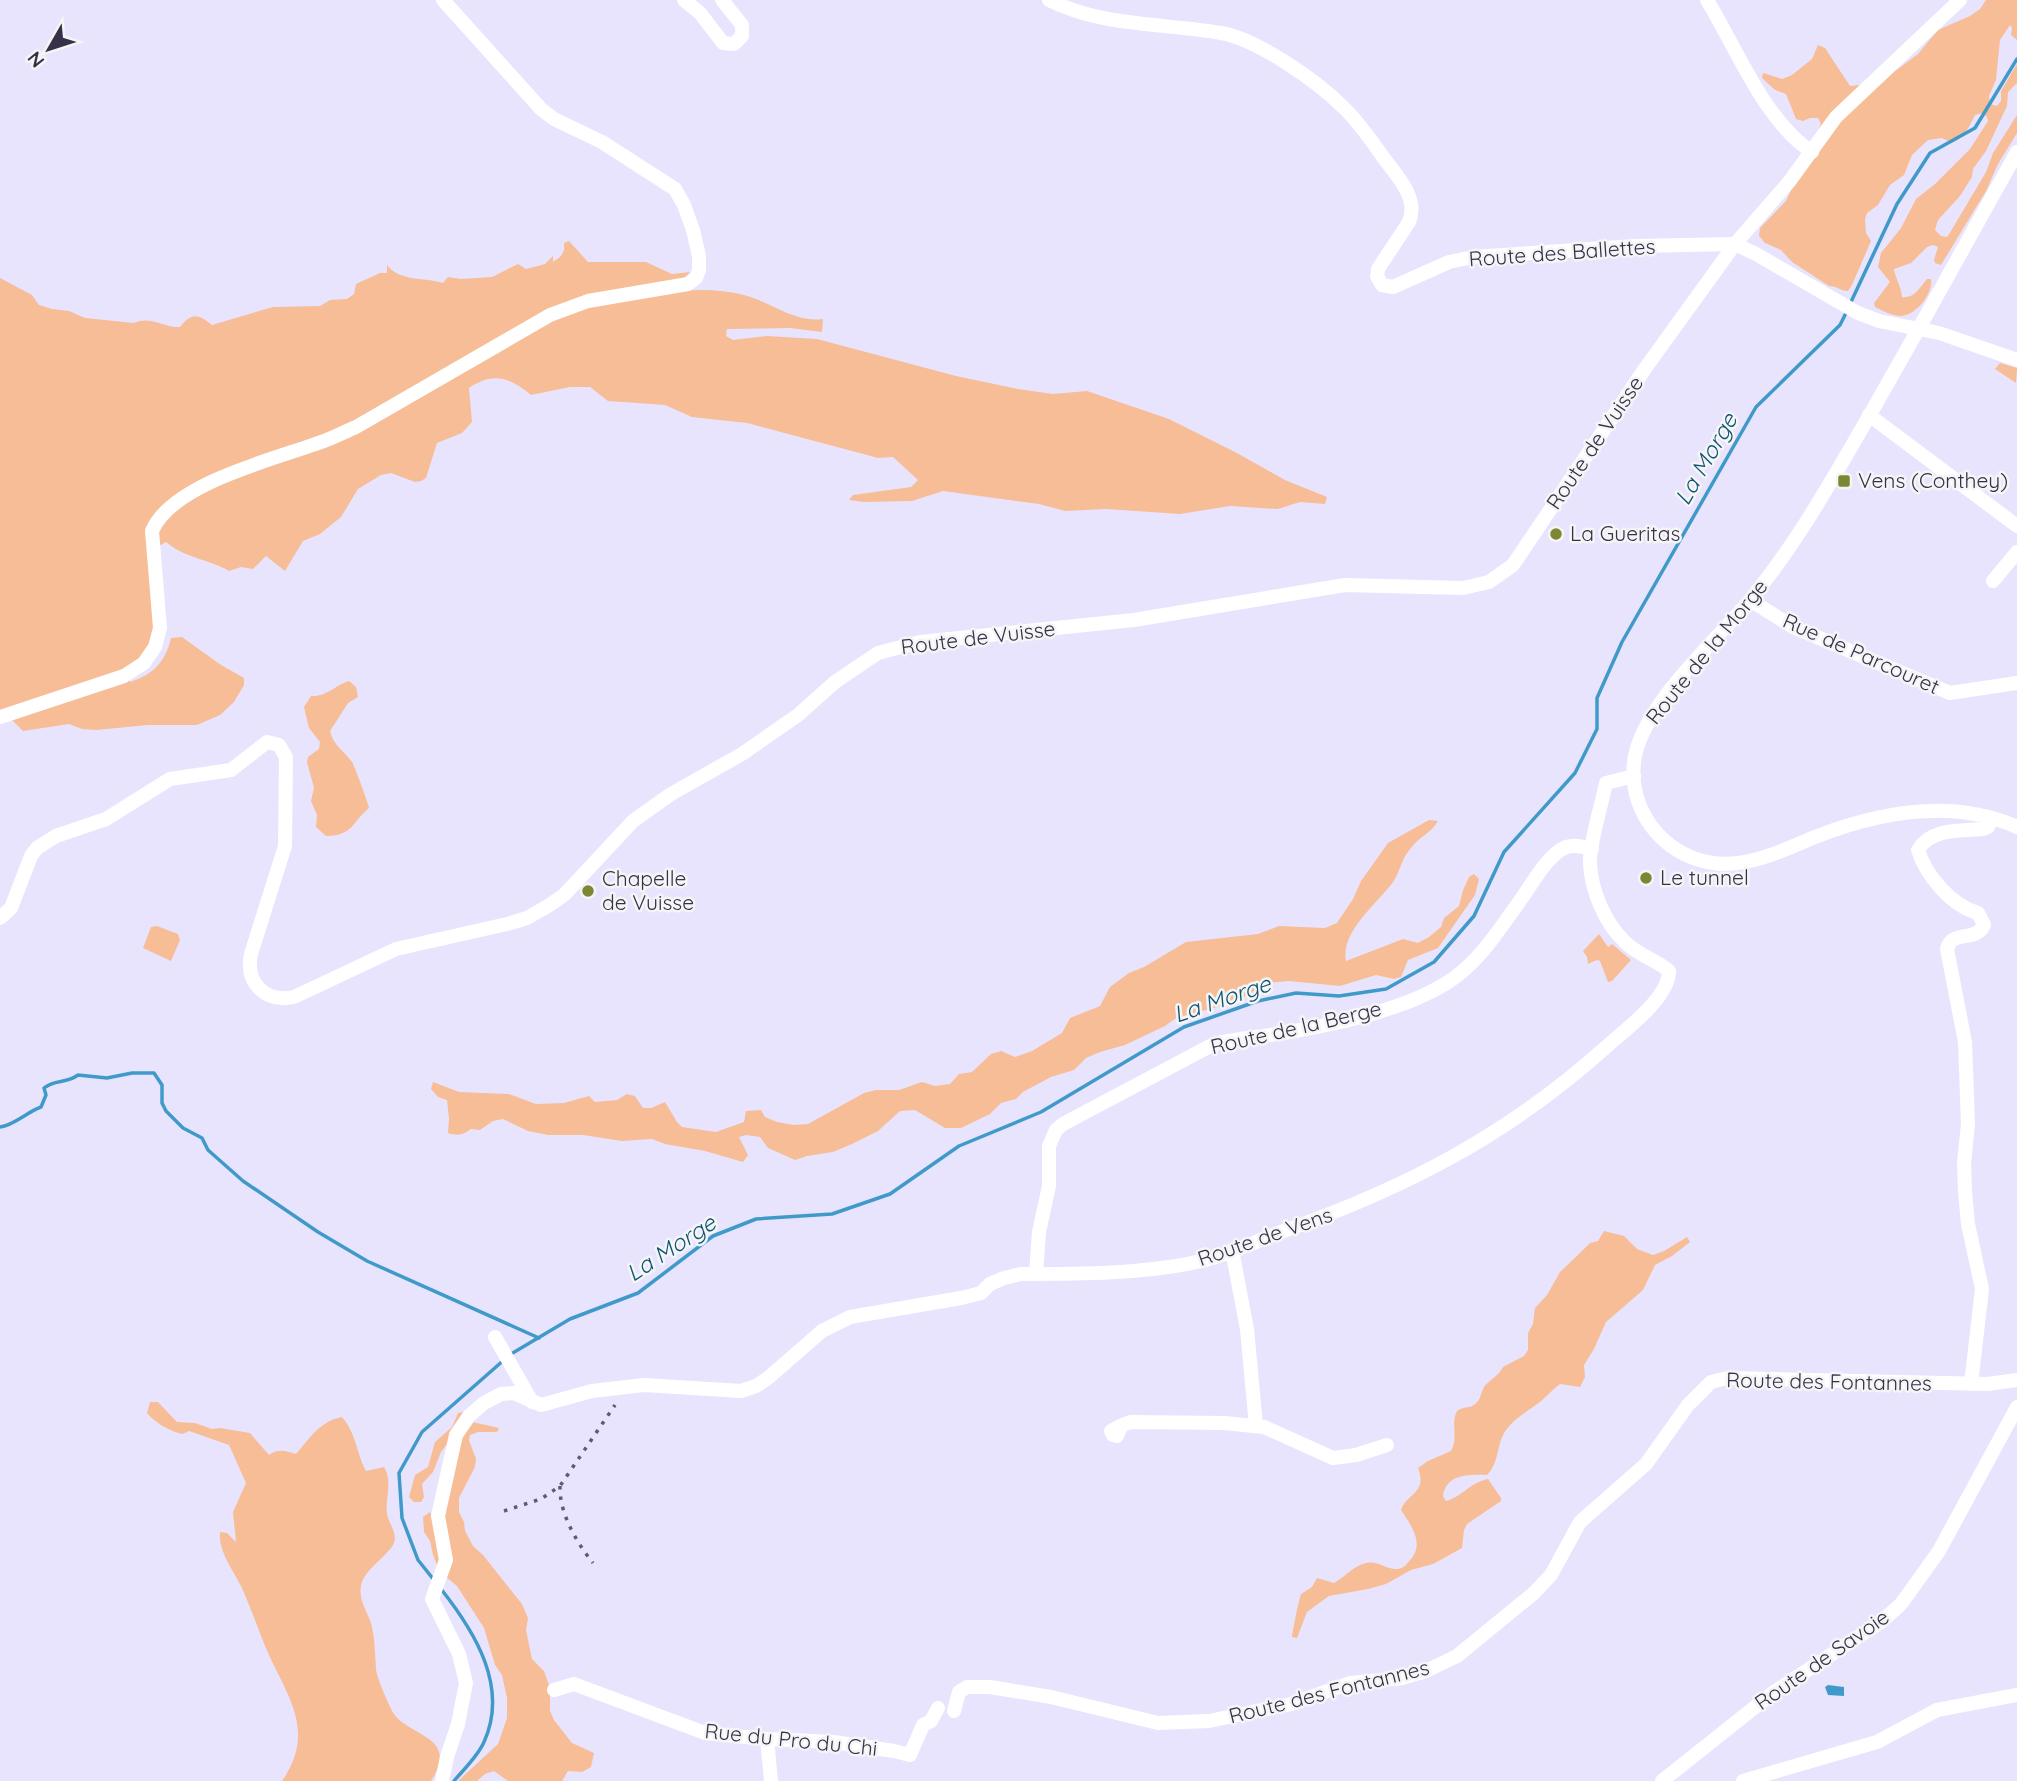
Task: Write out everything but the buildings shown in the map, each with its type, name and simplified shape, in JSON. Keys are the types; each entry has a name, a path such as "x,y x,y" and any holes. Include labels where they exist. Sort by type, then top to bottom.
{"street":[{"path":"0,717 124,676 145,663 155,648 160,628 152,531 160,518 186,497 243,468 322,442 356,427 550,316 588,301 688,284 696,278 699,256 693,230 675,189 602,142 554,119 541,109 443,0"},
{"path":"684,0 700,13 723,43 734,44 742,36 742,25 722,0"},
{"name":"Route des Ballettes","path":"1049,0 1089,16 1231,35 1271,55 1329,94 1367,136 1412,201 1409,222 1378,270 1377,276 1382,285 1394,287 1448,262 1472,257 1635,246 1735,244"},
{"path":"1707,0 1735,54 1772,110 1796,142 1812,152"},
{"name":"Route de Vuisse","path":"0,918 11,908 31,856 45,843 60,834 106,819 170,779 231,769 260,745 272,742 281,746 286,757 285,840 281,864 251,954 249,968 254,984 261,992 279,998 294,997 396,949 507,924 527,918 548,906 566,892 633,821 671,794 742,754 798,715 835,682 878,653 920,642 1134,620 1345,585 1463,588 1489,582 1513,565 1644,370 1735,244 1812,152 1836,117 1960,0"},
{"name":"Route de la Morge","path":"2017,152 1920,328 1816,506 1750,600 1656,710 1640,741 1635,757 1634,776 1645,820 1657,834 1692,858 1714,863 1738,863 1756,859 1853,824 1894,814 1946,811 2017,827"},
{"path":"1735,244 1858,313 1879,321 1920,328 2017,360"},
{"path":"1869,415 2017,526"},
{"path":"1993,581 2017,552"},
{"name":"Rue de Parcouret","path":"1750,600 1793,627 1950,693 2017,683"},
{"path":"1592,849 1606,783 1634,776"},
{"path":"1971,1384 1982,1289 1968,1224 1965,1192 1964,1163 1968,1124 1965,1042 1947,949 1948,942 1952,939 1976,935 1984,925 1978,914 1947,894 1928,871 1918,850 1922,844 1939,833 1983,829 1988,827 1991,819"},
{"name":"Route de la Berge","path":"1036,1274 1039,1233 1049,1186 1049,1146 1056,1130 1063,1124 1214,1044 1358,1017 1433,991 1450,982 1475,960 1558,852 1571,846 1592,849"},
{"name":"Route de Vens","path":"443,1776 466,1683 459,1654 432,1599 446,1560 438,1517 456,1435 469,1416 484,1403 501,1394 514,1393 541,1405 550,1404 592,1391 634,1385 741,1391 768,1378 822,1331 850,1317 981,1293 990,1284 1004,1278 1159,1268 1203,1260 1335,1213 1404,1183 1500,1129 1558,1089 1654,1001 1669,981 1669,971 1658,962 1642,956 1623,941 1611,925 1602,909 1592,873 1592,849"},
{"path":"1232,1250 1247,1329 1256,1426"},
{"path":"498,1342 532,1402"},
{"name":"Route des Fontannes","path":"954,1711 960,1692 967,1687 990,1687 1037,1694 1158,1723 1209,1721 1291,1704 1350,1684 1402,1678 1426,1671 1457,1656 1534,1593 1551,1575 1580,1522 1646,1464 1688,1405 1710,1382 1728,1378 1971,1384 2017,1380"},
{"name":"Route de Savoie","path":"1662,1781 1764,1699 1881,1622 1901,1604 1939,1551 2017,1407"},
{"path":"1121,1426 1131,1422 1166,1422 1264,1427 1333,1458 1356,1455 1387,1445"},
{"name":"Rue du Pro du Chi","path":"554,1690 574,1684 690,1730 705,1733 834,1742 910,1755 923,1725 931,1721 938,1708"},
{"path":"1743,1781 1877,1742 1937,1710 2017,1695"},
{"path":"767,1739 771,1781"}],"shaded area":[{"path":"1986,0 2017,0 2017,40 2011,35 2010,25 2000,40 1996,80 1989,96 1990,104 1997,106 2001,101 2001,91 2017,64 2017,83 2008,92 2007,106 1986,151 1973,169 1972,177 1960,196 1938,220 1935,230 1941,236 1947,237 1951,231 2017,115 2017,133 1941,265 1935,263 1938,247 1933,245 1927,247 1911,263 1894,269 1902,297 1913,294 1927,279 1931,279 1930,290 1919,307 1902,316 1875,307 1874,303 1890,282 1878,267 1881,253 1901,228 1916,199 1970,149 1988,121 1982,113 1975,115 1969,128 1952,143 1942,138 1928,140 1912,155 1904,175 1890,185 1878,205 1867,213 1866,233 1871,241 1848,291 1829,286 1792,262 1781,250 1765,243 1759,236 1760,228 1786,201 1821,124 1818,118 1803,121 1796,119 1786,94 1775,90 1762,78 1763,73 1782,79 1792,75 1812,59 1818,45 1825,48 1850,86 1879,83 1918,54 1938,30 1970,16 1980,9"},
{"path":"569,241 588,262 646,262 672,274 690,272 678,284 683,291 714,290 736,293 802,318 823,319 822,332 790,328 727,329 726,336 733,340 767,336 817,339 956,376 1018,389 1053,394 1087,391 1169,419 1285,480 1327,497 1325,504 1300,502 1278,509 1230,506 1180,514 1106,509 1065,511 1039,504 943,491 912,501 849,500 853,495 911,487 918,480 893,457 878,458 747,423 692,417 665,405 608,401 590,387 570,387 531,395 516,384 494,378 469,388 472,422 462,433 437,443 426,478 415,482 391,473 381,475 358,489 341,517 320,534 303,541 285,571 266,556 253,569 241,567 229,571 181,552 166,542 148,552 154,629 149,649 130,676 130,682 157,666 166,654 171,638 182,637 244,678 244,685 234,702 220,715 197,725 148,725 96,730 69,724 23,731 8,716 0,715 0,278 32,295 39,305 69,311 85,318 134,323 145,320 180,327 195,316 212,325 273,307 320,306 330,300 347,299 354,294 356,284 380,273 387,273 387,265 405,277 443,283 448,277 492,277 518,264 526,269 545,264 553,256 553,262 562,254 564,243"},
{"path":"2000,363 2017,368 2016,383 1995,369"},
{"path":"349,681 356,687 358,697 348,703 330,731 336,744 352,762 369,808 347,831 326,836 316,827 317,815 311,801 314,788 307,762 308,757 319,749 320,742 309,728 304,707 311,696 322,695"},
{"path":"1429,820 1438,821 1408,852 1393,882 1354,929 1346,950 1346,961 1403,939 1418,943 1429,937 1441,927 1444,918 1459,906 1469,877 1474,874 1479,879 1475,895 1438,948 1408,960 1401,977 1394,979 1376,975 1340,986 1289,981 1267,983 1236,1002 1176,1018 1125,1045 1086,1058 1074,1070 1051,1077 1023,1092 1016,1099 1001,1103 990,1114 961,1128 945,1128 915,1110 900,1111 878,1131 852,1144 833,1152 795,1160 768,1148 760,1137 746,1135 739,1137 748,1155 743,1162 652,1139 622,1141 583,1135 548,1135 528,1131 503,1119 493,1121 480,1130 471,1129 465,1133 452,1134 448,1133 447,1100 438,1097 431,1089 433,1082 459,1092 509,1094 536,1104 564,1103 589,1096 595,1102 617,1100 627,1094 635,1096 643,1108 651,1108 665,1102 682,1127 716,1132 744,1122 746,1111 761,1110 765,1117 777,1122 808,1124 864,1093 899,1090 922,1082 935,1086 950,1084 959,1074 972,1072 991,1054 1001,1051 1015,1057 1032,1051 1062,1033 1070,1018 1100,1006 1110,987 1129,973 1186,942 1258,934 1279,926 1325,928 1337,923 1361,881 1388,843"},
{"path":"157,926 178,934 180,940 171,961 143,948 151,927"},
{"path":"1599,934 1608,947 1612,944 1631,960 1608,982 1600,961 1588,964 1583,951"},
{"path":"1604,1231 1624,1236 1637,1249 1653,1255 1687,1237 1690,1242 1655,1265 1643,1290 1606,1322 1584,1365 1585,1377 1580,1387 1560,1384 1513,1422 1503,1435 1494,1464 1487,1475 1466,1475 1449,1483 1443,1496 1446,1501 1488,1479 1501,1498 1501,1501 1467,1524 1462,1548 1386,1584 1329,1596 1307,1612 1297,1638 1292,1637 1301,1594 1312,1587 1317,1578 1334,1583 1366,1563 1398,1569 1411,1559 1417,1547 1416,1540 1412,1527 1401,1510 1418,1488 1418,1468 1451,1451 1457,1411 1475,1404 1484,1387 1503,1367 1524,1356 1528,1350 1528,1333 1533,1324 1535,1308 1547,1295 1560,1272 1590,1243 1598,1241"},
{"path":"150,1402 158,1402 177,1422 250,1433 269,1455 279,1451 296,1454 321,1426 342,1417 351,1430 366,1471 384,1467 388,1484 387,1514 395,1541 366,1575 360,1591 372,1627 377,1673 392,1711 401,1722 429,1739 440,1755 431,1781 282,1781 297,1745 298,1728 294,1712 220,1539 220,1532 227,1533 236,1542 233,1512 246,1483 229,1445 189,1431 183,1434 163,1427 147,1413"},
{"path":"464,1412 468,1421 499,1428 497,1432 470,1435 469,1440 476,1459 475,1467 459,1498 459,1512 465,1531 473,1546 522,1604 528,1618 526,1630 532,1659 544,1671 550,1688 550,1711 554,1720 572,1743 594,1753 591,1767 582,1772 568,1771 562,1781 508,1781 494,1771 477,1781 458,1781 498,1744 507,1718 507,1698 502,1675 495,1665 484,1628 457,1586 440,1572 430,1541 424,1532 423,1517 430,1512 432,1516 450,1440 441,1452 433,1472 422,1484 424,1497 421,1502 414,1502 409,1497 415,1475 428,1467 435,1442 452,1427 458,1413"}],"water":[{"path":"1825,1687 1844,1687 1844,1696 1828,1695"}],"waterway":[{"name":"La Morge","path":"1850,304 1897,204 1930,153 1975,128 2017,59"},
{"name":"La Morge","path":"511,1354 570,1319 638,1293 713,1236 756,1219 832,1214 890,1194 959,1146 1041,1112 1184,1027 1258,1001 1296,993 1339,996 1386,989 1434,962 1474,916 1504,852 1575,773 1597,729 1597,698 1622,642 1756,407 1840,325 1847,311"},
{"path":"0,1127 41,1107 46,1095 44,1088 52,1083 69,1080 78,1075 107,1078 132,1073 154,1073 162,1085 162,1103 166,1111 183,1128 202,1138 208,1150 243,1181 318,1232 367,1261 539,1338"},
{"name":"La Morge","path":"434,1580 418,1560 402,1518 399,1473 422,1432 505,1359"},
{"name":"La Morge","path":"441,1589 466,1623 485,1661 493,1701 491,1721 484,1742 454,1781"}],"railway":[{"path":"504,1511 541,1499 560,1486 615,1405"},
{"path":"560,1486 562,1507 570,1527 593,1563"}],"place":[{"name":"Vens (Conthey)","path":"1844,481"},
{"name":"La Gueritas","path":"1556,534"},
{"name":"Le tunnel","path":"1646,878"},
{"name":"Chapelle de Vuisse","path":"588,891"}]}
